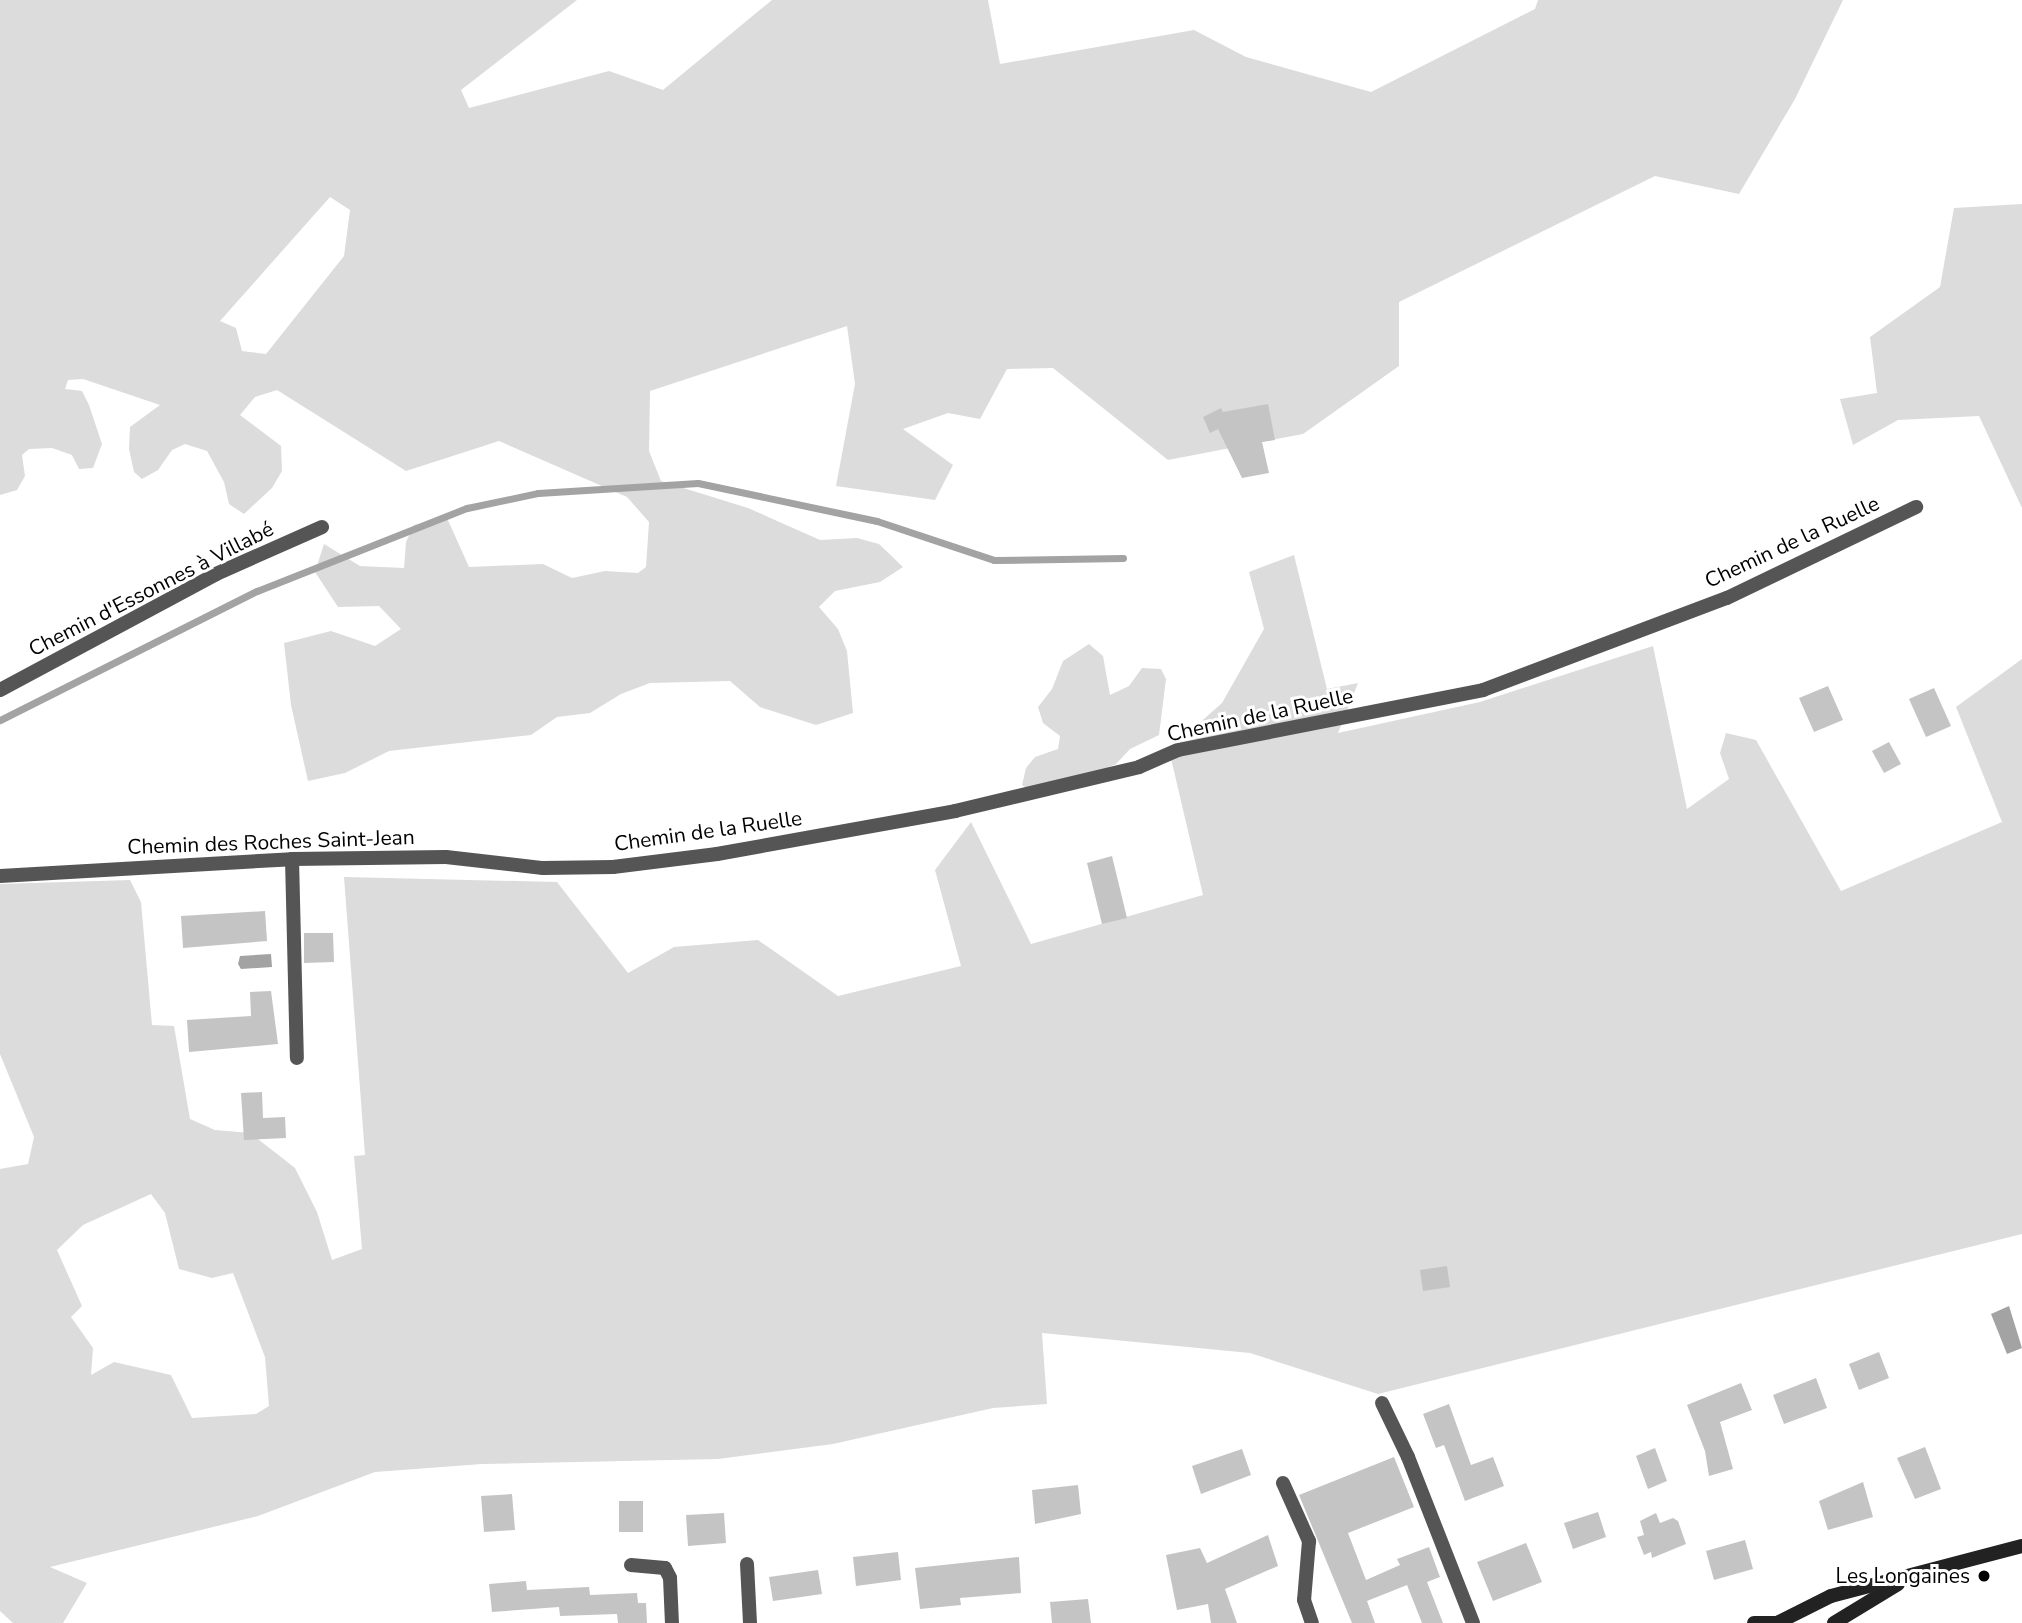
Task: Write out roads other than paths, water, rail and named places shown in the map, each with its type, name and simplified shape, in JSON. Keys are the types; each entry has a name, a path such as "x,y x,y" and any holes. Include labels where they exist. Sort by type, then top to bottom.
{"street":[{"name":"Chemin de la Ruelle","path":"543,868 613,867 836,834 1139,767 1178,750 1483,690 1727,597 1916,507"},
{"name":"Chemin d'Essonnes à Villabé","path":"0,690 216,574 322,527"},
{"name":"Chemin des Roches Saint-Jean","path":"0,876 292,859 446,858 543,868"},
{"path":"292,859 297,1058"},
{"path":"1382,1403 1408,1457 1473,1623"},
{"path":"1283,1483 1309,1542 1304,1600 1312,1623"},
{"path":"1754,1623 1780,1622 1831,1596 2022,1546"},
{"path":"747,1564 750,1623"},
{"path":"631,1565 666,1568 670,1578 672,1623"},
{"path":"1834,1623 1842,1614 1921,1572"}],"waterway":[{"path":"0,720 257,591 467,508 538,493 698,483 877,521 994,560 1123,558"}],"place":[{"name":"Les Longaines","path":"1984,1576"}]}
